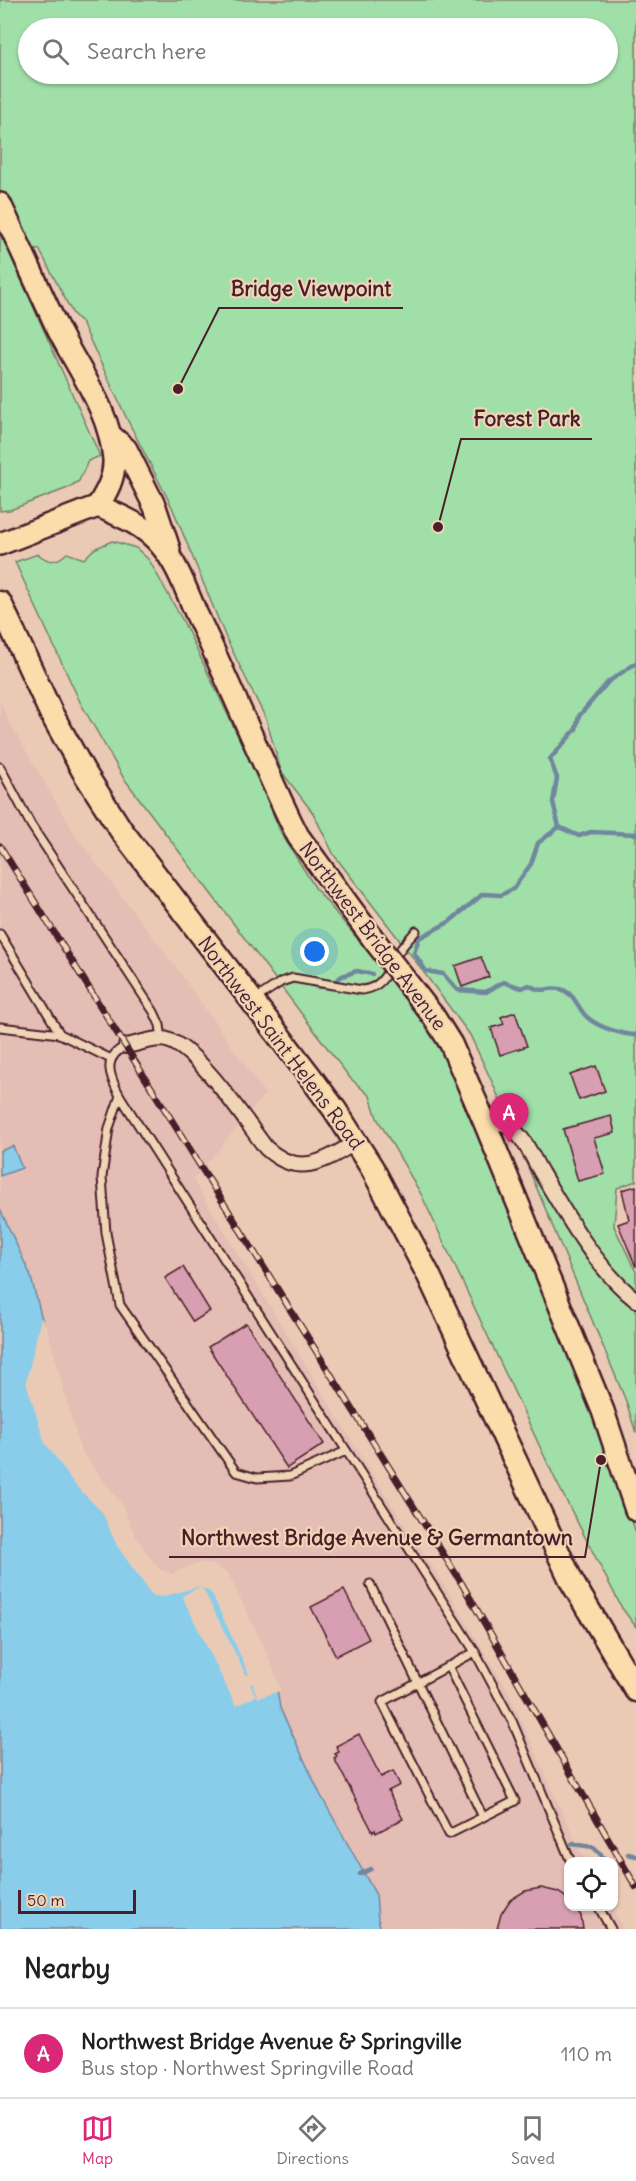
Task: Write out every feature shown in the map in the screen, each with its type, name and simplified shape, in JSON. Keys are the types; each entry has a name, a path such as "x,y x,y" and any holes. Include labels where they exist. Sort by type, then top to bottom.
{"highway":[{"name":"Northwest Saint Helens Road","path":"0,603 51,712 84,772 121,830 309,1075 372,1168 429,1276 572,1582 636,1690"}],"main road":[{"name":"Northwest Bridge Avenue","path":"0,204 56,324 100,408 110,435 114,460 111,483 98,506 148,531 162,545 298,836 434,1017 451,1044 603,1411 636,1510"},
{"name":"Northwest Bridge Avenue","path":"110,435 126,449 155,507 175,569"},
{"path":"0,544 98,506"}],"street":[{"path":"126,1046 162,1039 177,1043 203,1065 266,1148 275,1156 296,1164 319,1162 356,1142"},
{"path":"485,1123 504,1123 518,1134 563,1209 608,1272 636,1300"}],"lane":[{"path":"0,767 31,825 154,1012 160,1025 162,1039"},
{"path":"251,1001 281,982 293,978 369,990 382,981 400,950 416,931"},
{"path":"0,934 60,1034"},
{"path":"0,1027 60,1034 111,1059"},
{"path":"126,1046 112,1055 111,1059 110,1076 120,1096 475,1652 513,1723 569,1857"},
{"path":"120,1096 109,1128 102,1177 106,1233 120,1305 236,1472 257,1479 290,1476 346,1451"},
{"path":"370,1584 483,1817"},
{"path":"448,1666 515,1801 449,1834 382,1702 418,1682 448,1666 475,1652"},
{"path":"601,1911 611,1929"}],"shaded area":[{"path":"0,702 8,720 77,838 178,970 265,1094 193,1180 371,1472 507,1689 584,1857 564,1857 564,1911 613,1911 624,1929 381,1929 376,1895 320,1794 280,1708 276,1682 166,1575 157,1571 77,1450 30,1274 0,1209 0,1176 21,1168 13,1146 0,1151"}],"green space":[{"path":"0,0 636,0 636,1181 617,1188 614,1226 636,1272 636,1433 626,1401 493,1084 470,1035 334,855 313,813 281,771 266,719 226,638 172,507 82,323 73,314 39,249 12,259 100,456 88,461 79,481 68,488 10,510 0,511"},
{"path":"112,541 136,548 149,560 183,621 258,778 281,833 316,889 423,1017 447,1062 597,1412 636,1533 636,1627 622,1608 557,1483 421,1194 377,1118 370,1096 350,1078 123,777 80,702 15,562 38,554 49,560 59,559 67,553 84,559 94,549"}],"water":[{"path":"13,1146 22,1168 0,1176 0,1151"},
{"path":"0,1209 30,1274 77,1450 157,1571 166,1575 207,1564 276,1682 280,1708 320,1794 376,1895 381,1929 0,1929"}],"pier":[{"path":"41,1318 46,1325 80,1449 122,1505 136,1537 159,1569 171,1573 203,1562 228,1573 268,1656 280,1691 258,1698 252,1683 250,1684 256,1696 236,1706 182,1596 201,1586 161,1597 152,1595 117,1546 102,1512 75,1485 45,1443 26,1382","holes":["202,1587 212,1594 249,1674 246,1675"]}],"building":[{"path":"481,957 489,977 462,987 455,966"},
{"path":"515,1012 527,1046 500,1055 491,1028 504,1024 501,1017"},
{"path":"596,1066 605,1091 579,1100 570,1075"},
{"path":"611,1116 615,1133 594,1138 605,1174 578,1181 563,1129"},
{"path":"636,1186 636,1267 618,1224 629,1220 622,1190"},
{"path":"183,1267 210,1311 193,1322 165,1278"},
{"path":"246,1323 324,1444 287,1468 208,1347"},
{"path":"344,1590 369,1639 336,1656 311,1607"},
{"path":"359,1734 381,1777 393,1771 400,1785 388,1791 403,1819 376,1833 375,1830 373,1832 334,1758 339,1752 336,1746"},
{"path":"541,1888 558,1892 564,1896 564,1911 578,1911 583,1929 497,1929 501,1914 510,1900 525,1891"}],"waterway":[{"path":"559,827 553,802 557,778 550,759 576,729 579,716 608,682 636,663"},
{"path":"559,827 538,843 531,864 513,889 501,895 483,894 449,922 419,938 414,953 426,971 443,974 457,990 486,992 503,982 522,988 529,985 542,990 560,989 570,994 592,1021 611,1030 636,1035"},
{"path":"559,827 579,836 591,832 636,834"},
{"path":"302,982 319,987 330,985 342,976 357,971 372,974"},
{"path":"572,1844 593,1847 603,1857"},
{"path":"628,1854 636,1856"},
{"path":"360,1874 371,1869"}],"railway":[{"path":"0,846 462,1584 636,1887"}],"place":[{"name":"Bridge Viewpoint","path":"178,389"},
{"name":"Forest Park","path":"438,527"},
{"name":"Northwest Bridge Avenue & Springville","path":"509,1143"},
{"name":"Northwest Bridge Avenue & Germantown","path":"601,1460"}]}
